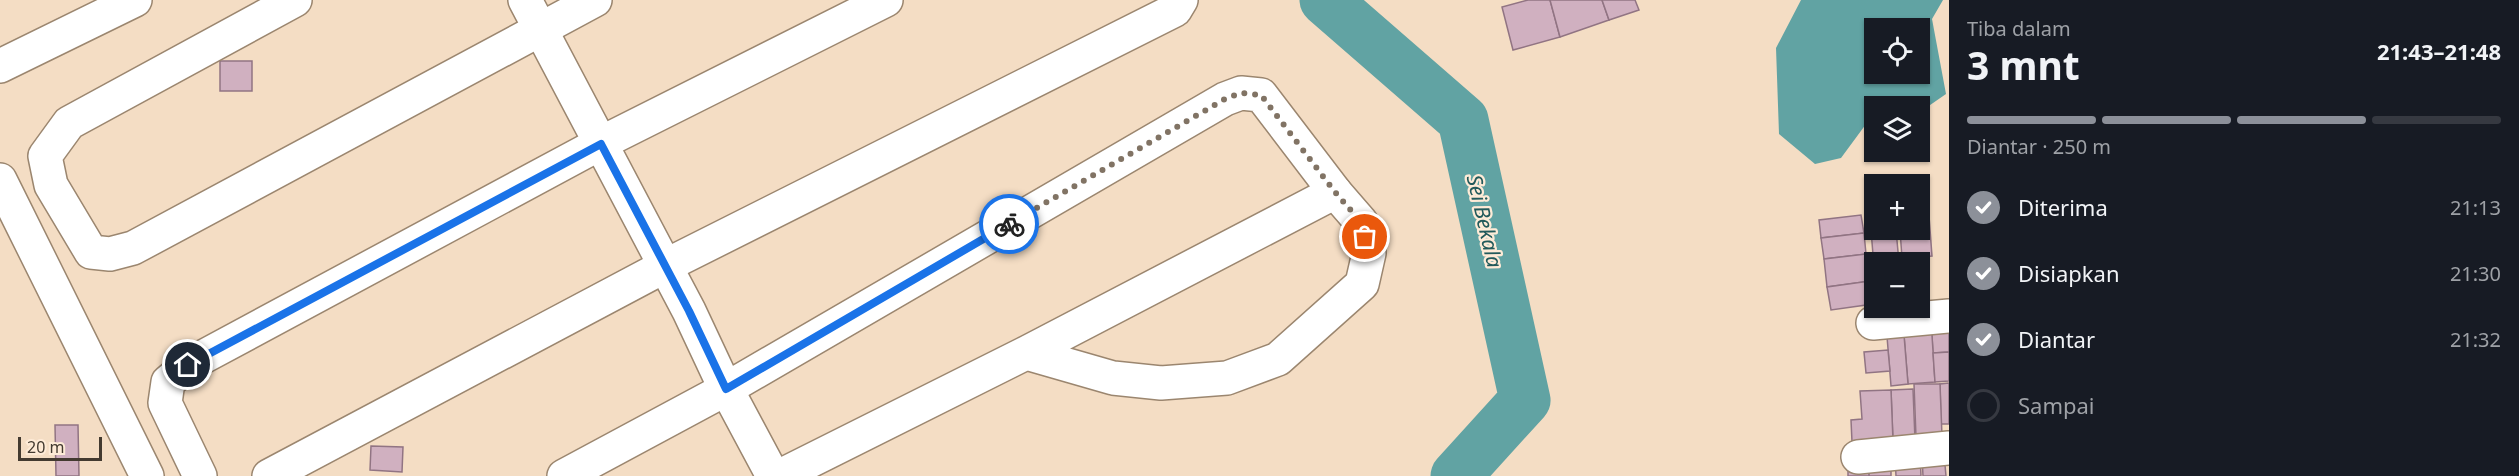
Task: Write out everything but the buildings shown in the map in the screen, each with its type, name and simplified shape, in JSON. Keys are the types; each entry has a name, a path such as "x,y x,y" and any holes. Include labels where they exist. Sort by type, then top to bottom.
{"street":[{"path":"0,66 135,0"},
{"path":"295,0 69,123 45,156 51,184 91,252 110,254 133,248 533,14 595,0"},
{"path":"200,476 165,403 168,382 188,365 601,144 886,0"},
{"path":"269,476 665,266 1174,10 1181,0"},
{"path":"533,14 773,476"},
{"path":"564,476 726,389 1225,99 1241,93 1261,95 1335,192 1361,222 1370,253 1362,284 1278,359 1227,378 1161,383 1113,378 1026,353"},
{"path":"0,180 147,476"},
{"path":"780,476 1026,353 1335,192"},
{"path":"1873,323 1949,316"},
{"path":"1858,457 1949,448"}],"water":[{"path":"1801,0 1943,0 1932,19 1946,94 1930,105 1930,96 1864,96 1864,127 1841,158 1815,164 1779,134 1776,48"}],"waterway":[{"name":"Sei Bekala","path":"1325,0 1463,120 1525,400 1456,476"}],"way so far":[{"path":"1009,224 1225,99 1241,93 1261,95 1335,192 1361,222 1365,237"}],"route":[{"path":"188,365 601,144 689,311 726,389 1009,224"}]}
